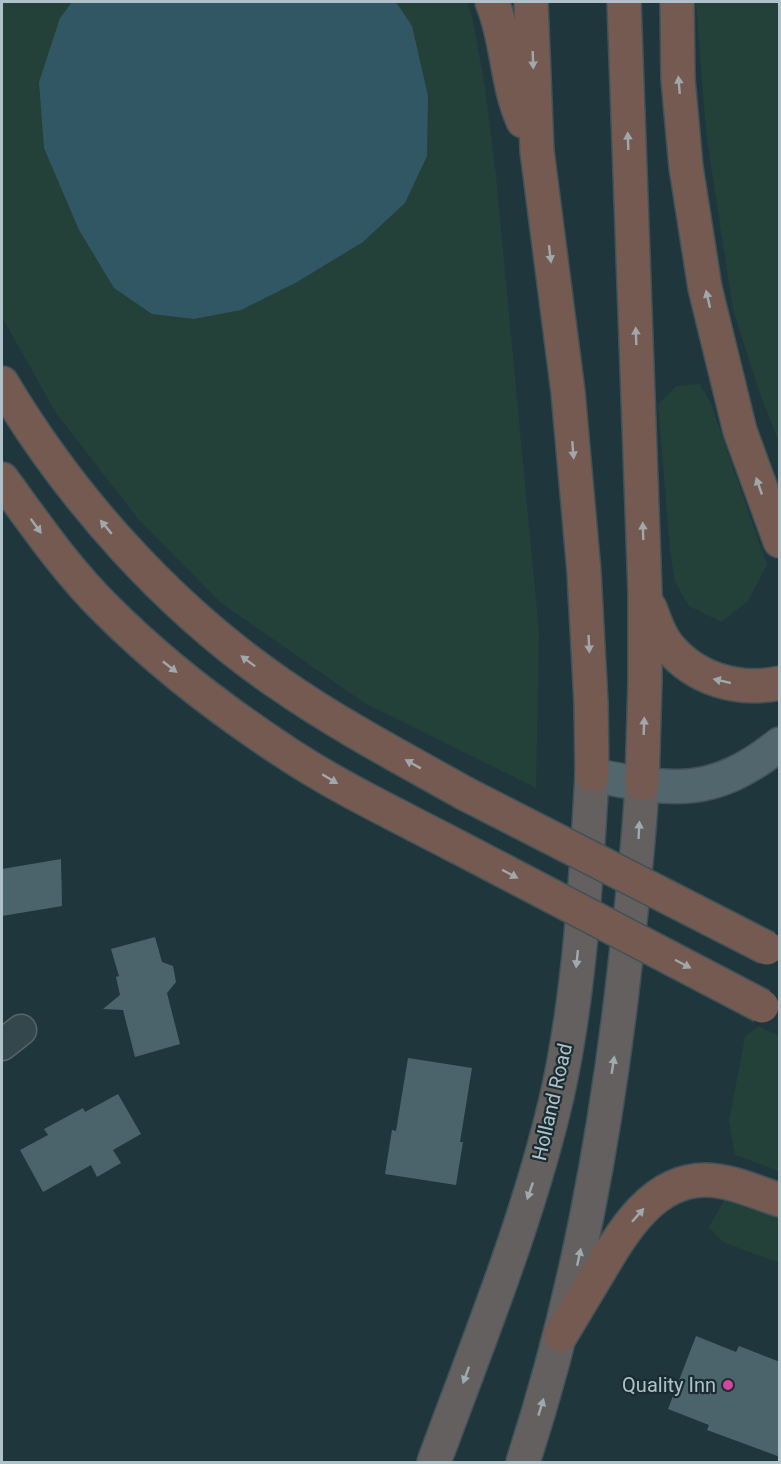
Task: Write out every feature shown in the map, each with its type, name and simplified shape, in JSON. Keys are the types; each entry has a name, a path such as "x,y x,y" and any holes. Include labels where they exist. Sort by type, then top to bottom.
{"highway":[{"path":"492,2 505,41 514,101 537,151"},
{"path":"531,2 537,151 568,392 583,560 589,650 592,775"},
{"path":"523,1462 561,1335 596,1170 617,1038 639,844 645,682 645,593 624,2"},
{"path":"677,2 678,79 686,167 705,288 740,431 780,541"},
{"path":"2,383 17,409 72,486 126,550 234,651 321,712 464,793 773,951"},
{"path":"2,479 57,555 106,609 159,659 283,751 341,785 771,1010"},
{"path":"645,593 667,645 697,672 731,683 749,685 780,683"},
{"name":"Holland Road","path":"434,1462 524,1211 557,1094 574,988 586,883 592,775"},
{"path":"561,1335 616,1242 647,1205 663,1192 683,1182 722,1181 780,1200"}],"main road":[{"path":"592,775 667,788 698,786 720,780 764,757 780,744"}],"green space":[{"path":"2,2 467,2 472,16 485,87 496,176 539,632 536,788 363,702 220,602 139,520 56,413 2,317"},
{"path":"696,2 779,2 779,442 760,394 733,310 706,132"},
{"path":"700,384 711,404 767,565 748,601 721,622 689,606 675,582 670,549 658,405 676,386"},
{"path":"759,1026 779,1036 779,1171 735,1155 729,1121 745,1037"},
{"path":"725,1199 779,1218 779,1263 723,1242 709,1227"}],"water":[{"path":"72,2 396,2 412,26 428,96 427,156 405,203 363,242 297,282 241,310 194,319 152,314 114,288 79,230 44,148 39,82 60,18"}],"building":[{"path":"61,859 62,906 2,916 2,869"},
{"path":"155,937 162,962 173,966 176,982 167,993 180,1044 135,1057 123,1010 103,1009 120,995 116,977 119,976 111,949"},
{"path":"408,1058 472,1068 460,1142 463,1142 456,1185 385,1174 392,1130 396,1131"},
{"path":"118,1094 141,1134 113,1150 121,1163 97,1177 91,1165 43,1192 20,1150 48,1135 44,1129 83,1108 85,1112"},
{"name":"Quality Inn","path":"696,1336 736,1352 739,1346 780,1362 780,1457 707,1430 709,1425 668,1409"}],"place":[{"name":"Quality Inn","path":"728,1385"}]}
